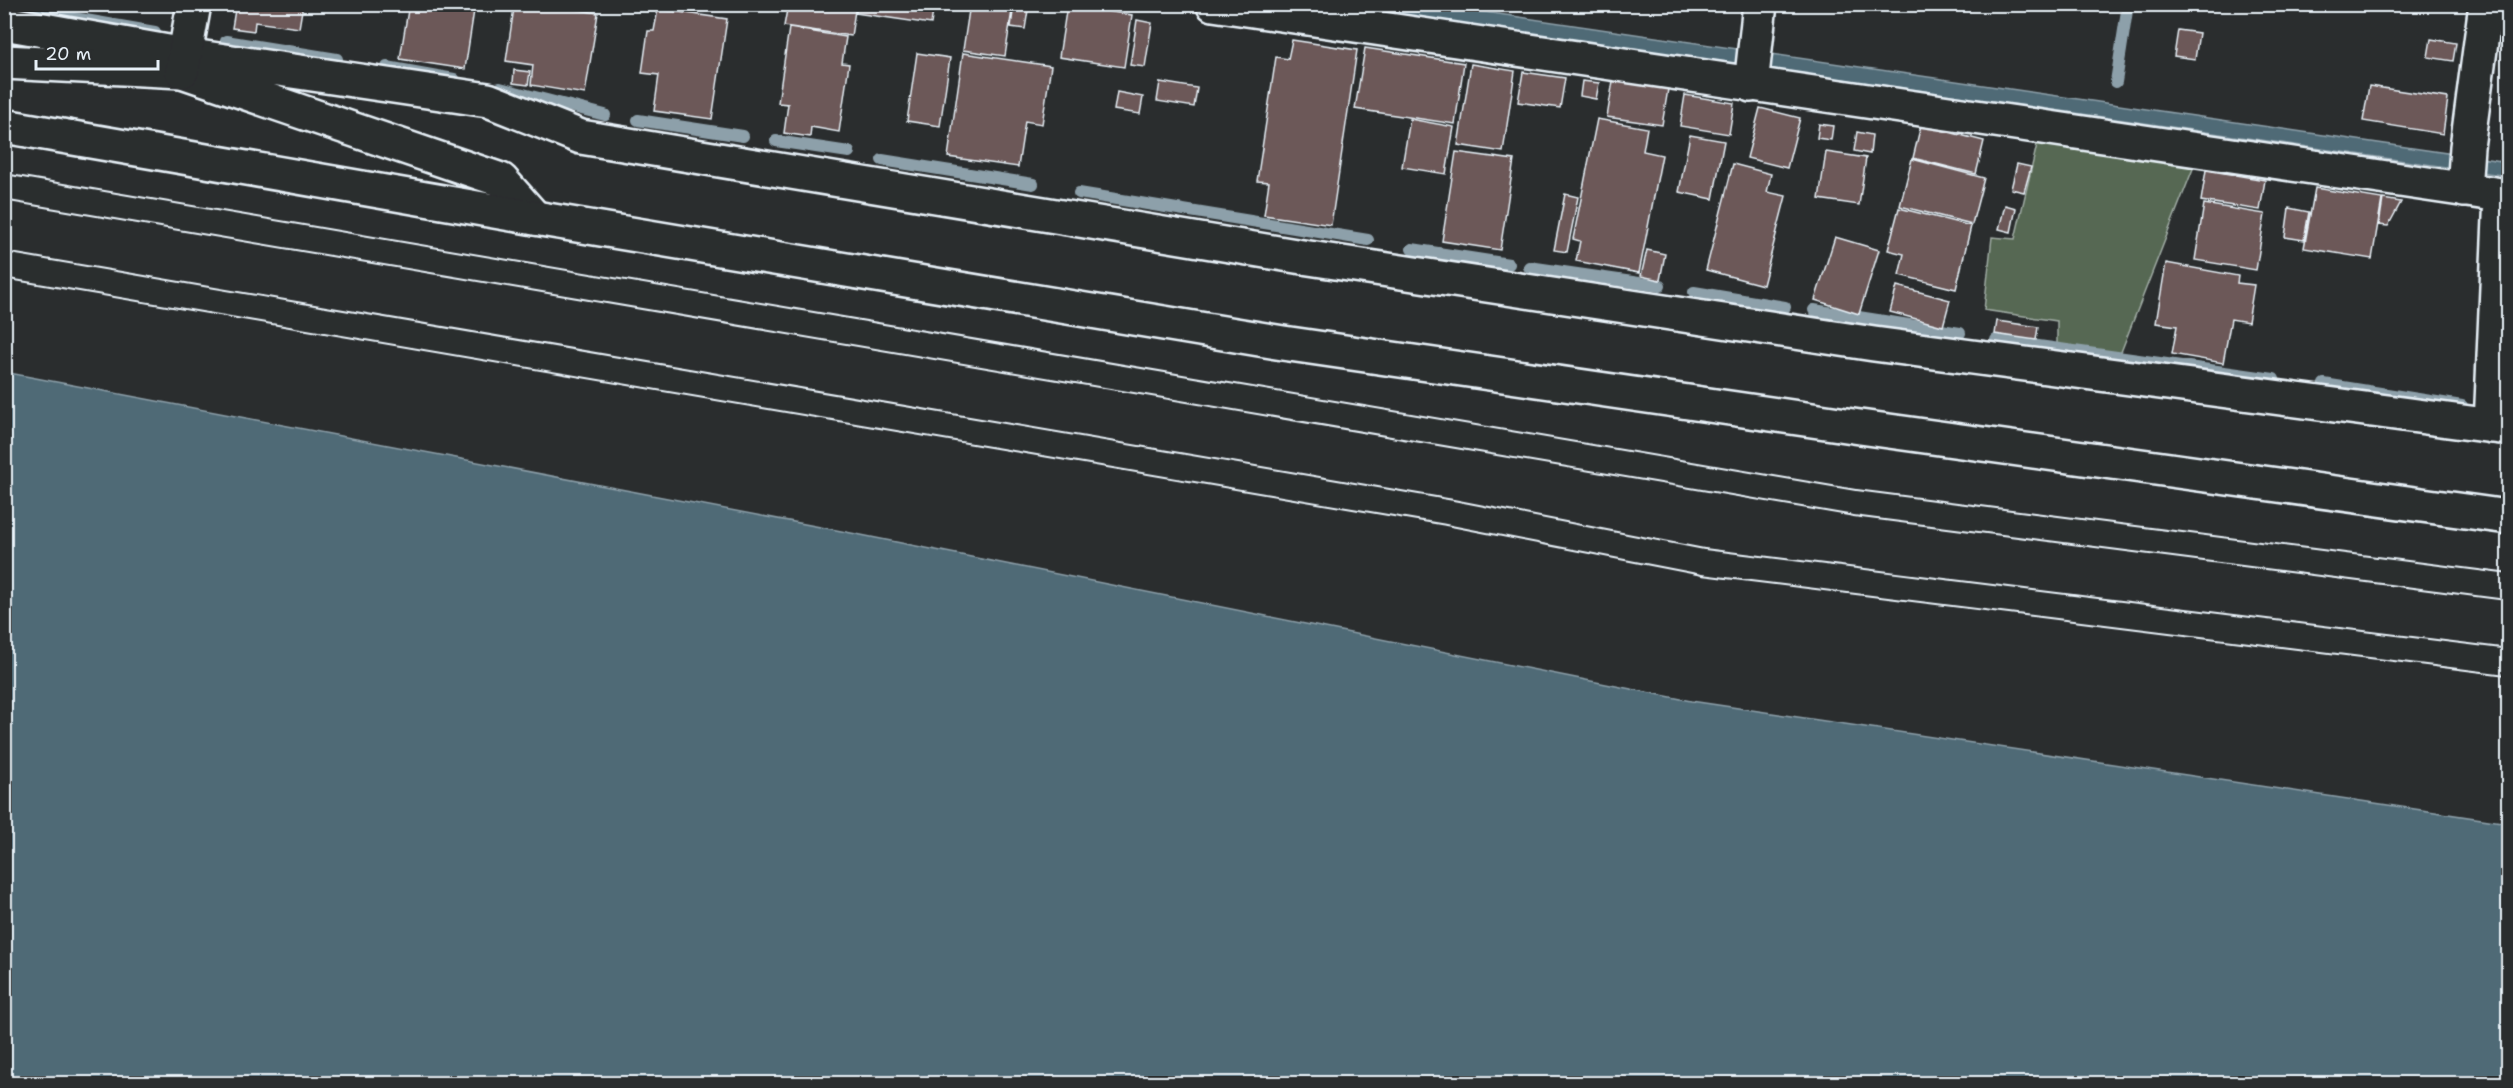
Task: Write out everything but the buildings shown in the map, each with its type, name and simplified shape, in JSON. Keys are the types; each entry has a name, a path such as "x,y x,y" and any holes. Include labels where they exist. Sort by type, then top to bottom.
{"street":[{"path":"183,63 194,4"},
{"path":"4,22 183,63 488,100 581,137 1296,256 1874,344 2500,427 2505,196 2466,172 1751,78 1213,4"},
{"path":"1751,78 1760,4"},
{"path":"2466,172 2486,4"},
{"path":"4,62 183,63 501,180 535,218"},
{"path":"4,126 535,218 1283,343 2508,517"}],"lane":[{"path":"4,188 1855,503 2508,587"},
{"path":"4,265 1447,512 1703,562 2508,662"}],"green space":[{"path":"2038,140 2194,166 2119,357 2057,349 2057,321 1984,310 1992,237 2015,239"}],"water":[{"path":"1334,5 1437,5 2508,162 2508,176"},
{"path":"4,372 836,530 1691,701 2508,823 2508,1083 5,1083"}],"waterway":[{"path":"2116,82 2128,4"},
{"path":"4,6 155,32"},
{"path":"226,41 337,59"},
{"path":"387,67 454,79"},
{"path":"500,88 605,115"},
{"path":"638,120 743,136"},
{"path":"776,141 849,152"},
{"path":"882,160 1033,184"},
{"path":"1079,193 1368,240"},
{"path":"1412,249 1509,264"},
{"path":"1529,267 1660,286"},
{"path":"1694,292 1785,307"},
{"path":"1814,310 1960,333"},
{"path":"1996,340 2274,379"},
{"path":"2324,384 2462,406"}]}
